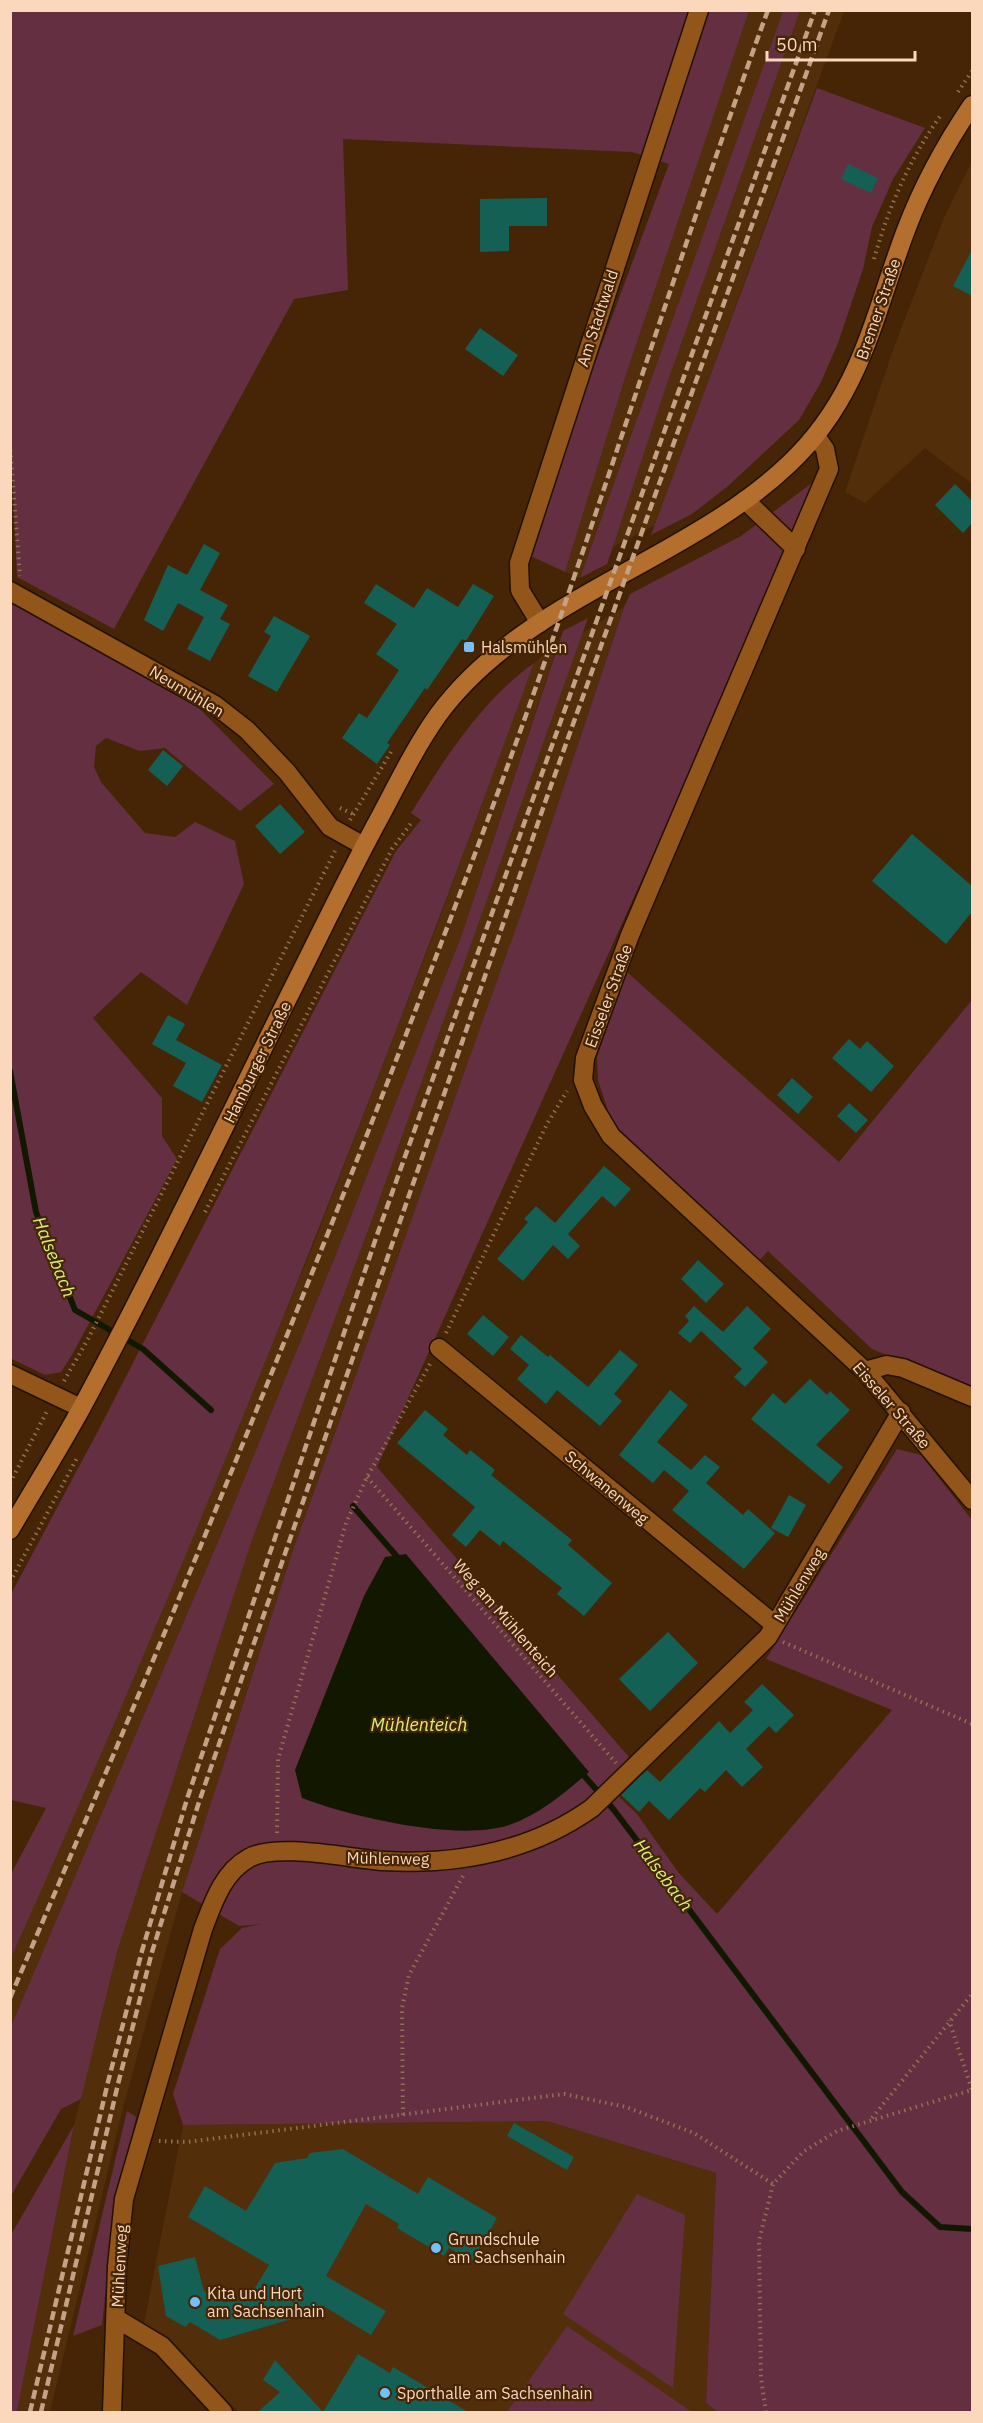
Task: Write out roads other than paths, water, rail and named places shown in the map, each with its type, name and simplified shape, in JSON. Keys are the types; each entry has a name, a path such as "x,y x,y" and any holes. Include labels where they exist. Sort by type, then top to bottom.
{"main road":[{"name":"Bremer Straße","path":"540,623 657,556 745,500 788,465 816,436 842,397 858,367 872,334 904,235 934,164 972,105"},
{"name":"Hamburger Straße","path":"10,1530 81,1408 128,1318 364,846 415,752 437,717 479,669 540,623"}],"street":[{"name":"Am Stadtwald","path":"540,623 520,590 519,562 527,531 699,10"},
{"name":"Eisseler Straße","path":"816,436 825,449 829,469 630,935 585,1058 583,1080 593,1106 611,1136 865,1371 972,1500"},
{"path":"745,500 796,549"},
{"name":"Neumühlen","path":"13,592 215,705 247,730 286,772 330,827 364,846"},
{"name":"Schwanenweg","path":"439,1348 772,1631"},
{"path":"865,1371 887,1365 903,1368 972,1397"},
{"path":"10,1374 81,1408"},
{"name":"Mühlenweg","path":"112,2412 112,2363 117,2319 117,2266 124,2199 203,1929 216,1896 233,1869 251,1856 277,1851 386,1861 473,1857 534,1842 592,1808 772,1631 901,1412"},
{"path":"117,2319 162,2346 223,2412"}],"water":[{"name":"Mühlenteich","path":"406,1554 589,1772 552,1802 509,1825 488,1830 434,1829 348,1813 302,1798 295,1770 364,1596 385,1557"}],"waterway":[{"name":"Halsebach","path":"10,1071 36,1212 75,1310 143,1349 211,1410"},
{"name":"Halsebach","path":"353,1506 400,1560"},
{"name":"Halsebach","path":"580,1771 614,1810 902,2192 940,2227 972,2229"}],"railway":[{"path":"10,1998 256,1411 432,968 525,719 768,10"},
{"path":"30,2412 108,2082 142,1951 187,1799 377,1235 815,10"},
{"path":"41,2412 118,2084 152,1952 199,1802 548,794 829,10"}],"place":[{"name":"Halsmühlen","path":"469,647"},
{"name":"Grundschule am Sachsenhain","path":"436,2248"},
{"name":"Kita und Hort am Sachsenhain","path":"195,2302"},
{"name":"Sporthalle am Sachsenhain","path":"385,2393"}]}
